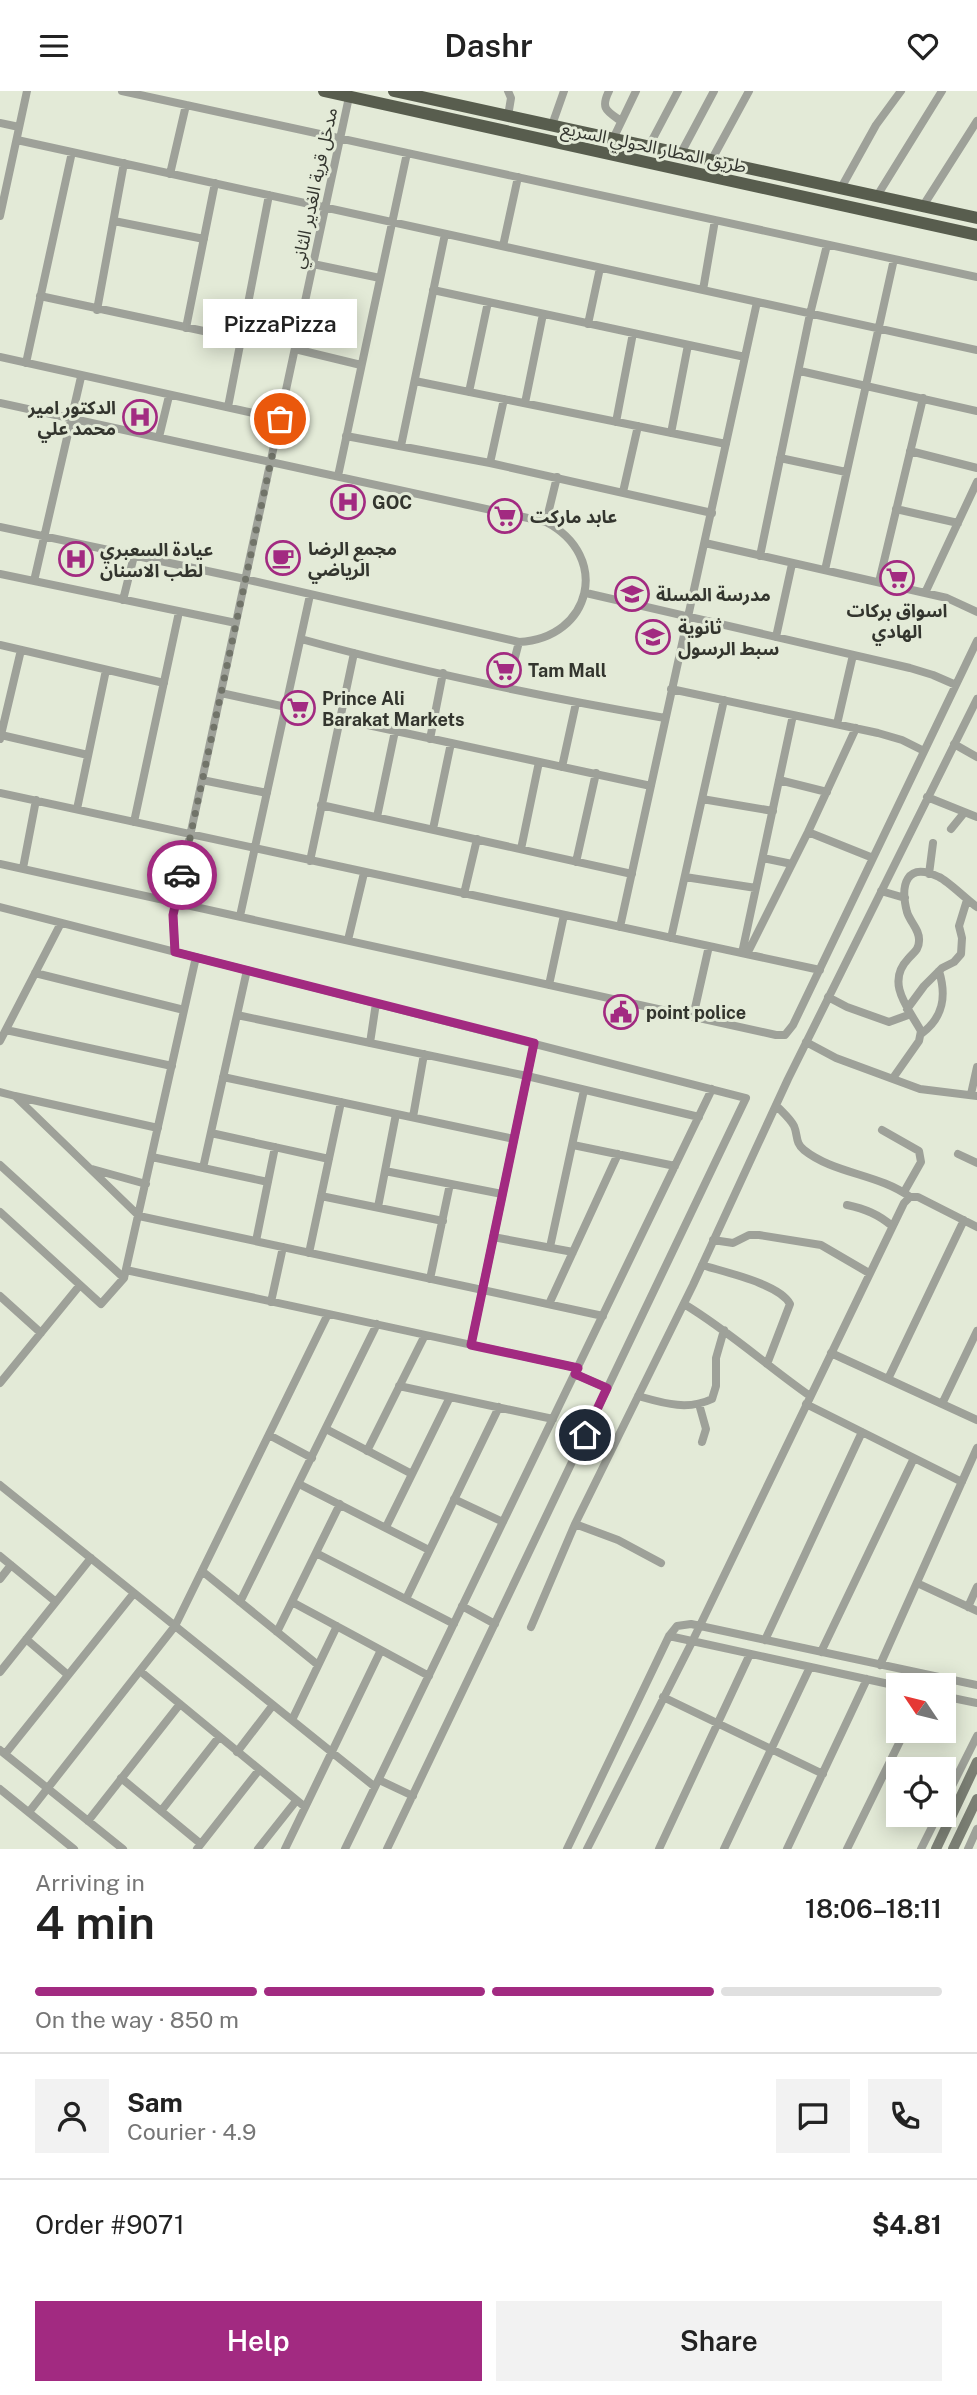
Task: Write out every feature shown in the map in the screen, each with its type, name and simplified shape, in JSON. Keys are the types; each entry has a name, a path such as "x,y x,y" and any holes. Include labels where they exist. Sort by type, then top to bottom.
{"highway":[{"name":"طريق المطار الحولي السريع","path":"324,91 977,235"},
{"name":"طريق المطار الحولي السريع","path":"397,91 977,218"},
{"path":"539,139 547,124"},
{"path":"575,147 574,138 579,130"}],"main road":[{"path":"936,1849 974,1757"},
{"path":"953,1849 977,1799"}],"street":[{"path":"0,216 27,91"},
{"path":"122,91 977,277"},
{"path":"508,91 512,98 508,116"},
{"path":"547,124 564,91"},
{"path":"610,91 605,106 607,111 621,121"},
{"path":"613,139 636,91"},
{"path":"649,146 678,91"},
{"path":"681,153 714,91"},
{"path":"711,160 749,91"},
{"path":"841,188 876,125 901,91"},
{"path":"877,196 942,91"},
{"name":"مدخل قرية الغدير الثاني","path":"175,952 173,915 349,96"},
{"path":"170,174 186,105"},
{"path":"923,206 977,121"},
{"path":"0,123 19,127"},
{"path":"17,140 977,350"},
{"path":"26,363 72,152"},
{"path":"338,476 407,153"},
{"path":"97,310 124,163"},
{"path":"503,246 518,177"},
{"path":"186,328 215,183"},
{"path":"228,407 269,195"},
{"path":"703,290 715,220"},
{"path":"114,221 204,239"},
{"path":"401,446 445,234"},
{"path":"760,556 827,245"},
{"path":"825,570 894,259"},
{"path":"313,264 380,278"},
{"path":"589,324 600,268"},
{"path":"433,290 745,357"},
{"path":"40,296 241,339"},
{"path":"469,392 488,302"},
{"path":"620,927 757,302"},
{"path":"525,403 543,314"},
{"path":"616,422 633,333"},
{"path":"671,433 688,345"},
{"path":"295,349 361,365"},
{"path":"0,357 280,419"},
{"path":"800,370 977,411"},
{"path":"34,581 81,377"},
{"path":"415,381 726,444"},
{"path":"159,437 169,396"},
{"path":"879,582 923,398"},
{"path":"490,463 504,399"},
{"path":"0,403 546,523 565,535 580,559 587,584 586,593 568,622 542,638 519,642 245,579 0,527"},
{"path":"623,492 638,426"},
{"path":"346,436 490,463 712,513"},
{"path":"910,451 977,468"},
{"path":"780,458 846,472"},
{"path":"546,523 556,477"},
{"path":"925,593 958,523 974,498 977,482"},
{"path":"896,509 958,523"},
{"path":"705,543 947,598 977,612"},
{"path":"124,600 134,556"},
{"path":"776,637 792,564"},
{"path":"0,573 236,624"},
{"path":"586,593 853,655 933,675 956,685"},
{"path":"240,916 310,595"},
{"path":"134,822 179,612"},
{"path":"301,639 576,703 666,718"},
{"path":"0,864 785,1035 793,1025 820,970 977,641"},
{"path":"508,688 519,642"},
{"path":"0,645 164,683"},
{"path":"21,650 0,737 88,755"},
{"path":"310,861 354,653"},
{"path":"837,724 853,655"},
{"path":"77,809 106,670"},
{"path":"429,739 443,673"},
{"path":"671,689 856,728 902,740 924,751"},
{"path":"221,693 286,707"},
{"path":"531,1627 575,1524 684,1304 806,1042 977,699"},
{"path":"671,938 724,700"},
{"path":"562,767 576,703"},
{"path":"745,954 756,888 793,715"},
{"path":"340,719 651,786"},
{"path":"745,954 792,865 856,728"},
{"path":"377,817 396,731"},
{"path":"433,829 452,743"},
{"path":"954,744 977,757"},
{"path":"521,849 539,762"},
{"path":"576,862 596,773"},
{"path":"202,780 267,793"},
{"path":"779,780 827,792"},
{"path":"0,793 820,970"},
{"path":"928,797 977,817"},
{"path":"702,799 773,811"},
{"path":"23,868 36,800"},
{"path":"321,805 632,873"},
{"path":"951,829 964,813"},
{"path":"808,832 873,858"},
{"path":"464,894 477,839"},
{"path":"929,874 933,843"},
{"path":"763,858 792,865"},
{"path":"348,940 364,873"},
{"path":"893,1078 921,1034 898,984 907,959 917,950 919,942 918,933 908,915 904,886 910,874 941,877 977,907"},
{"path":"685,877 756,888"},
{"path":"880,891 905,898"},
{"path":"828,997 889,1022 909,1011 939,971 961,954 962,938 958,926 968,900"},
{"path":"0,907 746,1097 387,1849"},
{"path":"550,985 564,915"},
{"path":"0,1041 61,923"},
{"path":"693,1017 709,946"},
{"path":"0,1212 101,1304 125,1274 196,957"},
{"path":"203,1168 247,970"},
{"path":"921,1034 931,1027 941,1011 943,986 939,971"},
{"path":"35,973 184,1010"},
{"path":"370,1043 376,1003"},
{"path":"237,1015 527,1076 699,1117"},
{"path":"6,1030 172,1066"},
{"path":"806,1042 836,1058 920,1089 974,1095 977,1067"},
{"path":"471,1345 534,1043"},
{"path":"413,1117 424,1054"},
{"path":"223,1077 514,1139"},
{"path":"345,1849 712,1089"},
{"path":"551,1247 584,1090"},
{"path":"0,1092 158,1128"},
{"path":"15,1096 139,1216 603,1316"},
{"path":"309,1253 341,1102"},
{"path":"776,1105 794,1126 797,1142 803,1150 898,1188 907,1195 918,1197 977,1227"},
{"path":"378,1207 396,1114"},
{"path":"587,1849 692,1642 904,1203 921,1162 919,1151 882,1129"},
{"path":"211,1133 329,1159"},
{"path":"573,1145 675,1166"},
{"path":"256,1241 275,1147"},
{"path":"549,1304 618,1154"},
{"path":"958,1154 977,1163"},
{"path":"152,1157 268,1182"},
{"path":"0,1165 125,1274 471,1345 576,1371 607,1388"},
{"path":"89,1168 146,1184"},
{"path":"385,1171 502,1194"},
{"path":"430,1279 450,1184"},
{"path":"321,1195 443,1221"},
{"path":"847,1205 869,1210 892,1226"},
{"path":"888,1379 964,1220"},
{"path":"713,1240 733,1243 749,1235 759,1235 821,1245 869,1273"},
{"path":"493,1237 573,1252"},
{"path":"271,1302 284,1247"},
{"path":"702,1265 771,1288 786,1296 790,1304 788,1314 767,1364"},
{"path":"0,1383 80,1285"},
{"path":"0,1296 41,1333"},
{"path":"684,1304 724,1330 808,1400 862,1432 962,1482"},
{"path":"29,1812 175,1626 328,1314"},
{"path":"240,1602 377,1325"},
{"path":"638,1397 673,1405 699,1404 712,1399 716,1387 716,1358 724,1330"},
{"path":"942,1404 973,1349 977,1331"},
{"path":"367,1451 425,1335"},
{"path":"831,1353 977,1420"},
{"path":"399,1386 553,1419"},
{"path":"386,1527 450,1397"},
{"path":"699,1404 706,1429 702,1442"},
{"path":"406,1599 499,1407"},
{"path":"326,1429 412,1474"},
{"path":"765,1640 862,1432"},
{"path":"269,1436 312,1458"},
{"path":"880,1665 977,1448"},
{"path":"821,1652 914,1458"},
{"path":"299,1484 429,1550"},
{"path":"0,1485 331,1752 377,1783 413,1796"},
{"path":"454,1499 503,1522"},
{"path":"277,1632 340,1504"},
{"path":"575,1524 618,1540 661,1563"},
{"path":"316,1553 454,1624"},
{"path":"0,1556 56,1602"},
{"path":"0,1672 91,1558"},
{"path":"0,1579 11,1565"},
{"path":"202,1571 318,1665"},
{"path":"917,1583 977,1611"},
{"path":"968,1607 977,1587"},
{"path":"123,1849 3,1752 134,1593"},
{"path":"292,1602 429,1676"},
{"path":"462,1606 495,1624"},
{"path":"567,1849 668,1636 677,1626 685,1623 977,1685"},
{"path":"292,1720 338,1626"},
{"path":"668,1636 886,1683"},
{"path":"26,1639 68,1675"},
{"path":"285,1849 381,1650"},
{"path":"659,1849 750,1654"},
{"path":"724,1849 810,1667"},
{"path":"140,1671 305,1807"},
{"path":"787,1849 867,1679"},
{"path":"663,1697 823,1774"},
{"path":"956,1699 977,1703"},
{"path":"88,1821 180,1704"},
{"path":"237,1752 273,1705"},
{"path":"956,1784 974,1757 977,1736"},
{"path":"161,1811 219,1737"},
{"path":"847,1849 899,1743"},
{"path":"121,1778 199,1846 259,1770"},
{"path":"0,1790 74,1849"},
{"path":"258,1849 296,1801"},
{"path":"921,1849 932,1827"},
{"path":"968,1849 977,1829"}],"way so far":[{"path":"182,875 280,419"}],"place":[{"name":"الدكتور امير محمد علي","path":"140,417"},
{"name":"PizzaPizza","path":"280,419"},
{"name":"GOC","path":"348,502"},
{"name":"عابد ماركت","path":"505,516"},
{"name":"مجمع الرضا الرياضي","path":"283,558"},
{"name":"عيادة السعبري لطب الاسنان","path":"76,559"},
{"name":"اسواق بركات الهادي","path":"897,578"},
{"name":"مدرسة المسلة","path":"632,594"},
{"name":"ثانوية سبط الرسول","path":"653,637"},
{"name":"Tam Mall","path":"504,670"},
{"name":"Prince Ali Barakat Markets","path":"298,708"},
{"name":"point police","path":"621,1012"}],"route":[{"path":"182,875 173,915 175,952 534,1043 471,1345 578,1368 575,1374 607,1388 585,1435"}]}
